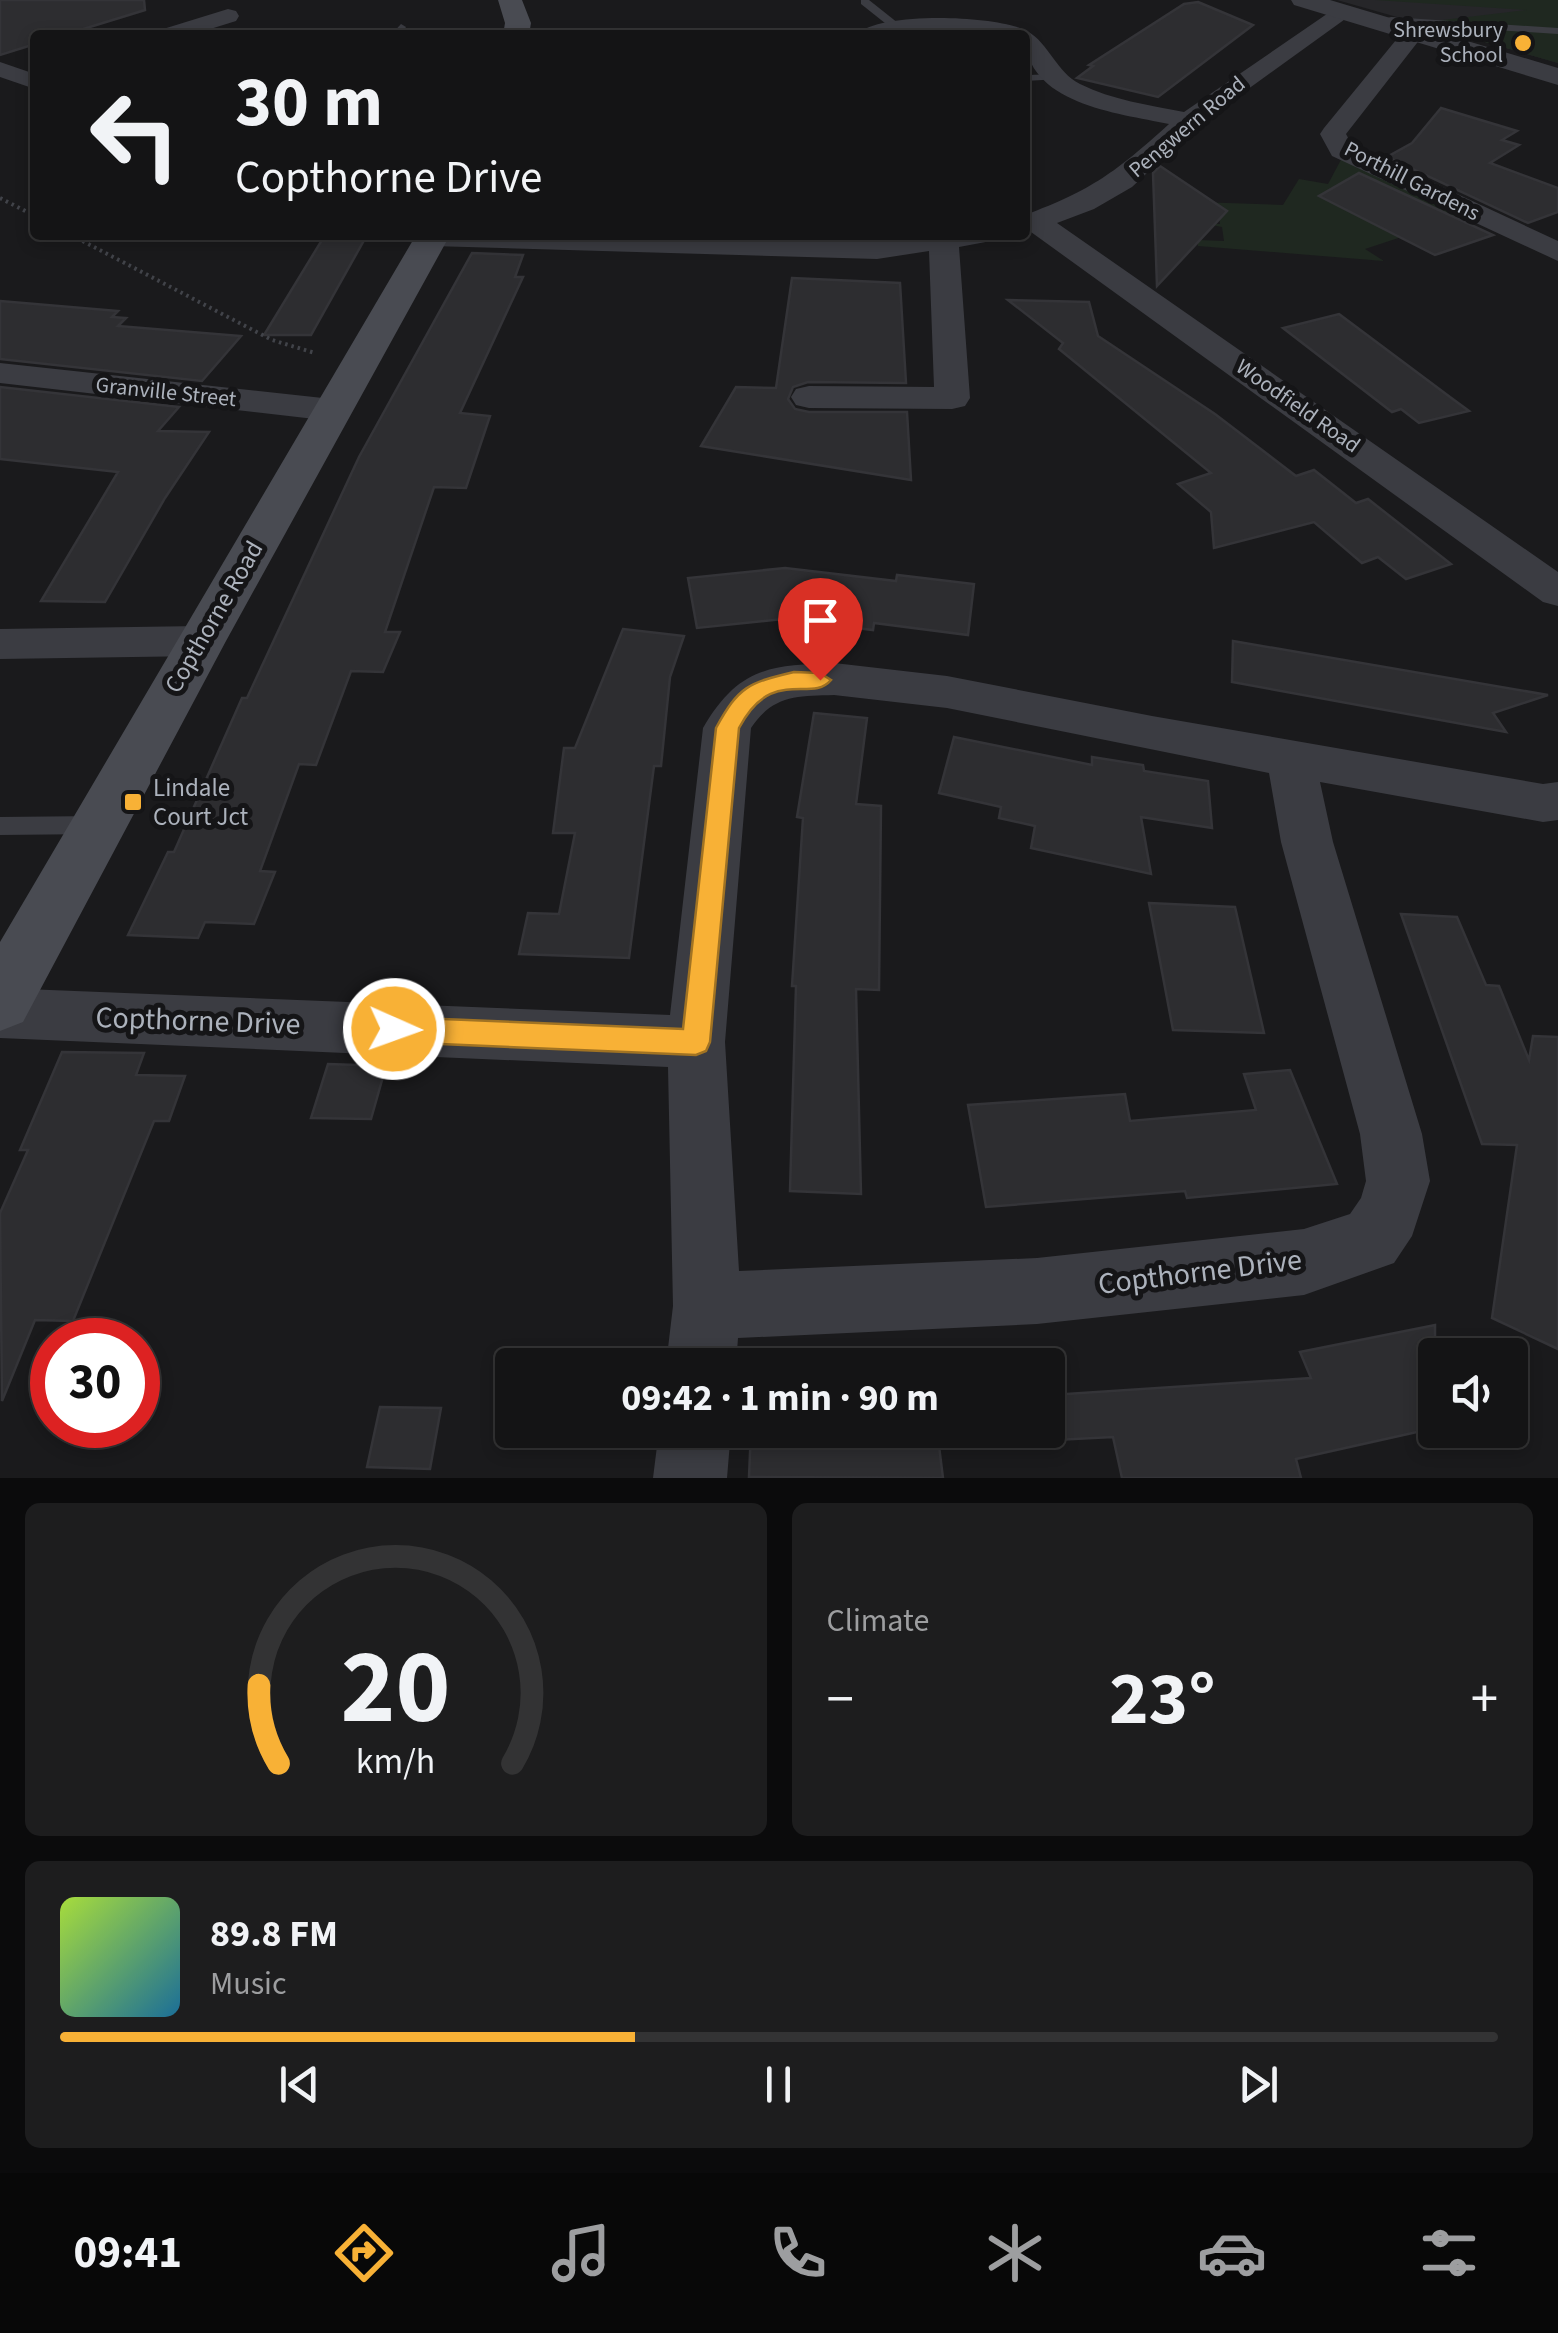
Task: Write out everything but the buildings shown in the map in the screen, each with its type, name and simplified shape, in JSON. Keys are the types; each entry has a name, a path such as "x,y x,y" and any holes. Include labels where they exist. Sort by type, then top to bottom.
{"main road":[{"path":"510,0 517,30"},
{"name":"Copthorne Road","path":"0,1002 200,641 430,240"}],"street":[{"path":"1304,0 1558,76"},
{"name":"Pengwern Road","path":"1030,224 1084,203 1122,181 1188,121 1340,12"},
{"path":"180,30 210,18"},
{"path":"894,30 986,25 1002,30"},
{"name":"Porthill Gardens","path":"1413,34 1333,134 1341,150 1558,252"},
{"path":"1030,44 1040,51 1060,82 1092,97 1188,121"},
{"path":"0,69 30,80"},
{"name":"Woodfield Road","path":"1030,224 1558,592"},
{"path":"531,240 877,250 958,240"},
{"path":"808,397 952,398 944,243"},
{"name":"Granville Street","path":"0,373 332,410"},
{"path":"0,644 200,641"},
{"name":"Copthorne Drive","path":"1292,760 1307,842 1392,1134 1398,1180 1389,1214 1371,1240 1304,1262 1038,1291 704,1336 696,1042 728,728 743,700 761,688 794,680 916,688 1292,760 1543,803 1558,801"},
{"name":"Copthorne Drive","path":"0,1013 696,1042"},
{"path":"690,1478 693,1448"}],"lane":[{"path":"865,2 899,29"},
{"path":"1377,23 1391,20 1558,31"},
{"path":"1030,78 1056,77"},
{"path":"0,826 98,825"}],"path":[{"path":"0,198 30,213"},
{"path":"81,240 272,340 317,354 361,358"}],"shaded area":[{"name":"Shrewsbury School","path":"1337,0 1558,0 1558,63 1418,23"},
{"name":"Shrewsbury School","path":"1375,0 1558,0 1558,63 1418,23 1527,10"},
{"path":"1343,156 1465,216 1365,249 1384,261 1198,246 1198,240 1224,241 1222,227 1201,223 1220,224 1218,206 1197,202 1283,205 1299,179 1328,184"}],"place":[{"name":"Shrewsbury School","path":"1523,43"},
{"name":"Lindale Court Jct","path":"133,802"}],"route":[{"path":"394,1029 696,1042 728,728 743,700 761,688 794,680 820,680"}]}
